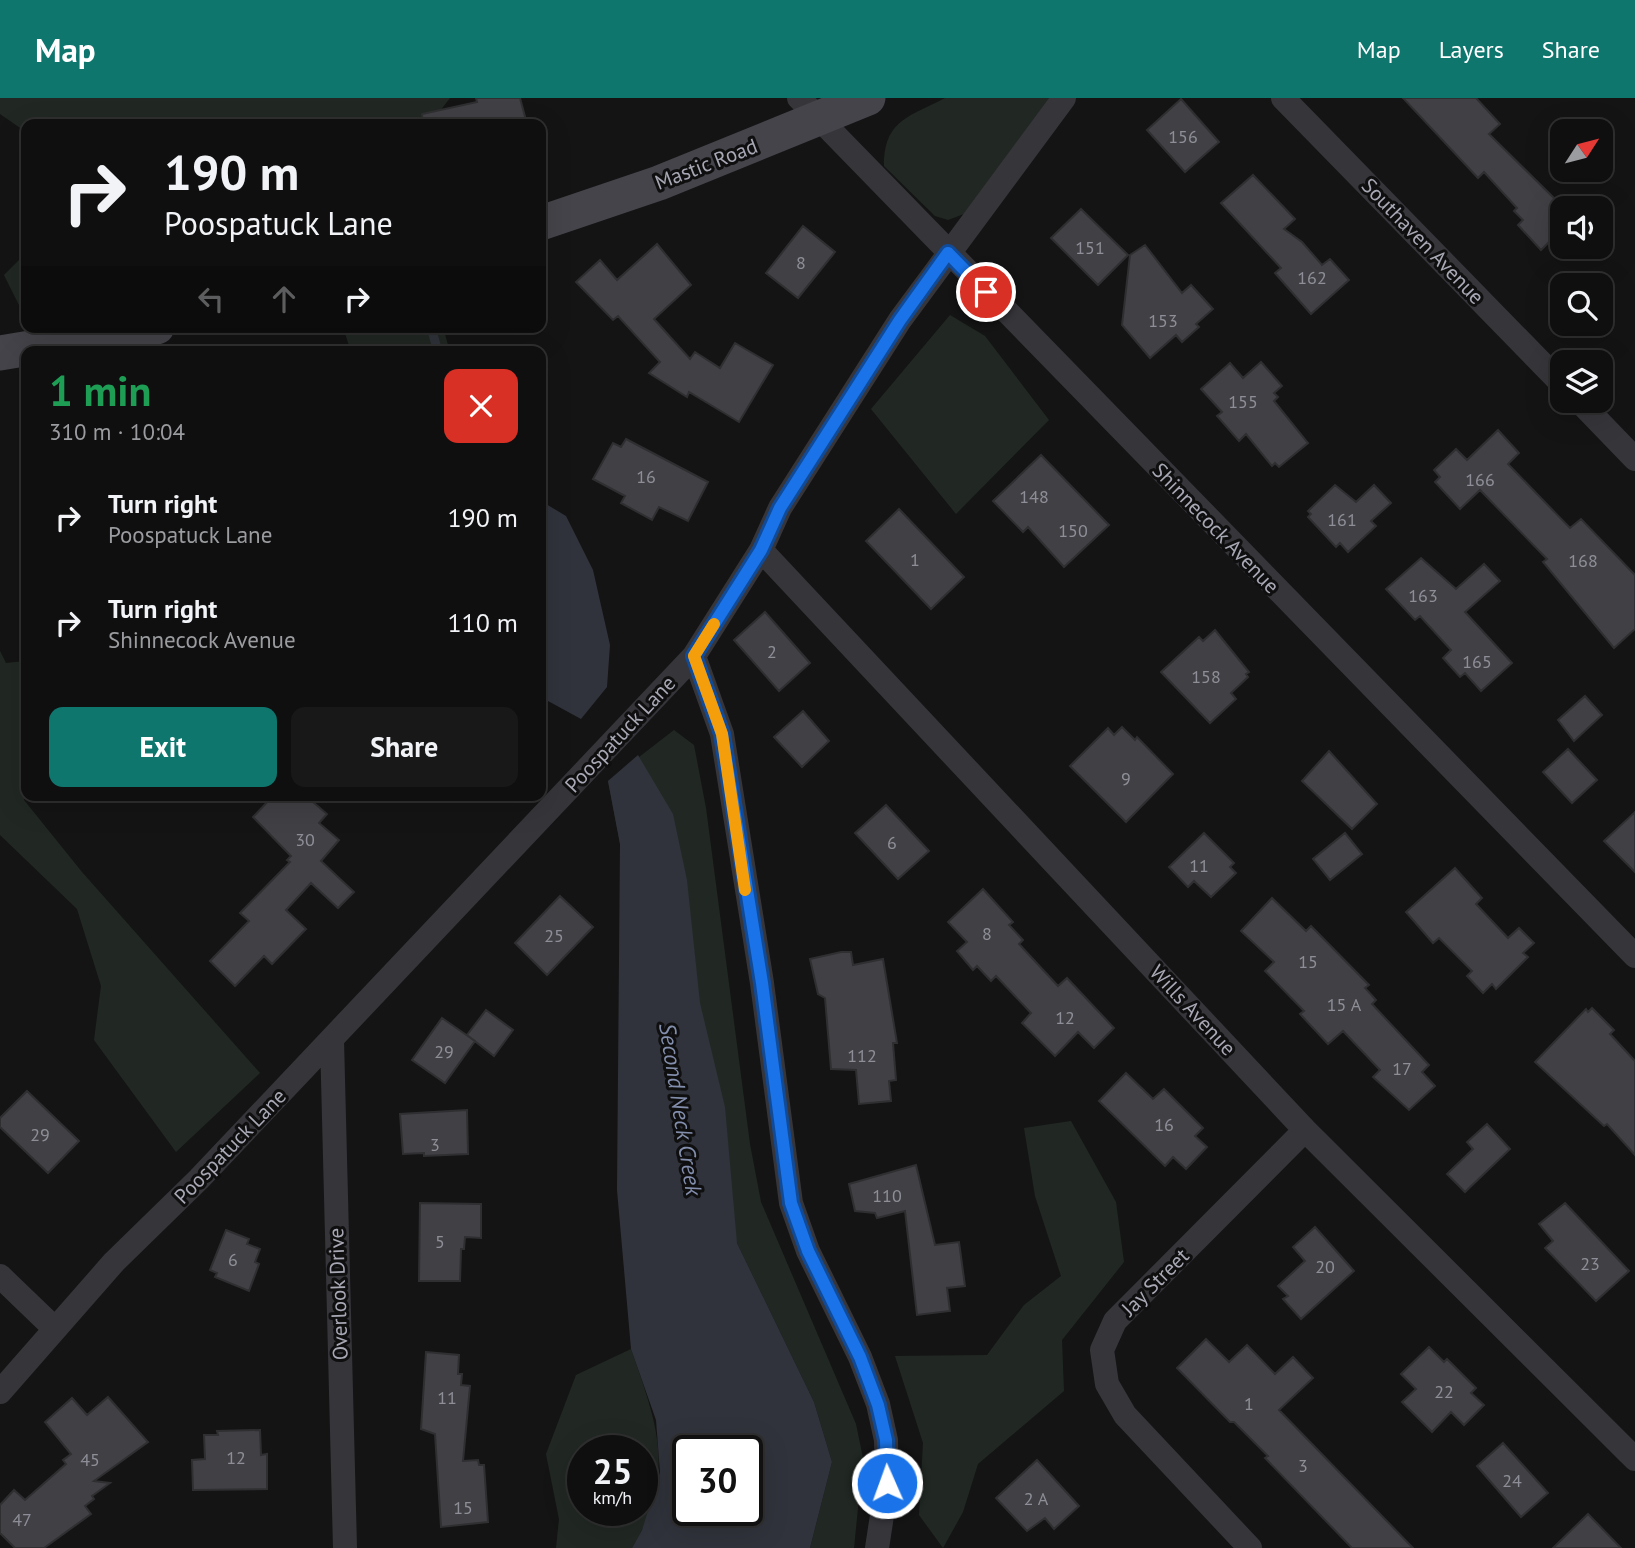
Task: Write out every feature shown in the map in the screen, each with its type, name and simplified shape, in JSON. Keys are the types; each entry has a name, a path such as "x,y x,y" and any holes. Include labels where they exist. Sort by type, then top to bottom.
{"main road":[{"name":"Mastic Road","path":"546,221 659,183 810,109 868,98"},
{"path":"42,346 121,333"},
{"path":"0,353 21,350"}],"street":[{"name":"Poospatuck Lane","path":"0,1392 54,1328 694,656 761,550 780,508 900,320 1064,98"},
{"name":"Southaven Avenue","path":"1283,98 1550,372"},
{"name":"Shinnecock Avenue","path":"810,109 1635,956"},
{"path":"1590,413 1635,459"},
{"name":"Wills Avenue","path":"761,550 1306,1130 1635,1459"},
{"path":"694,656 722,734 762,983 791,1203 808,1251 860,1357 878,1405 886,1440 887,1483 877,1548"},
{"name":"Overlook Drive","path":"331,1040 345,1548"},
{"name":"Jay Street","path":"1250,1548 1125,1415 1107,1384 1102,1350 1115,1321 1306,1130"},
{"path":"0,1276 54,1328"}],"shaded area":[{"path":"0,98 450,98 434,119 21,119 21,129 0,114"},
{"path":"945,98 1053,98 964,214 948,220 935,216 884,166 888,139 894,129 910,116"},
{"path":"21,258 21,308 20,307 4,275"},
{"path":"950,315 985,336 1049,420 956,514 871,409"},
{"path":"345,333 445,333 448,346 349,346"},
{"path":"0,651 6,663 21,662 21,801 25,801 82,872 260,1073 176,1152 94,1040 101,986 77,909 0,835"},
{"path":"674,730 694,745 706,808 750,1144 761,1202 856,1424 863,1458 854,1548 810,1548 832,1462 814,1402 737,1243 621,964 620,844 608,781"},
{"path":"1071,1121 1116,1202 1124,1262 1062,1340 1064,1391 978,1464 963,1512 943,1548 919,1515 923,1443 895,1356 987,1355 1024,1305 1061,1276 1035,1196 1024,1128"},
{"path":"631,1349 656,1435 567,1435 567,1526 643,1526 632,1548 556,1548 559,1519 546,1454 576,1375"}],"water":[{"path":"546,504 566,516 593,570 610,645 607,687 581,719 548,701"},
{"path":"638,755 673,814 687,880 700,1003 725,1107 737,1243 814,1402 832,1462 810,1548 632,1548 643,1526 658,1526 660,1473 656,1420 631,1349 617,1190 620,844 608,781"}],"building":[{"path":"476,98 520,98 526,119 422,119 422,114 477,102"},
{"path":"1403,98 1476,98 1500,124 1489,134 1552,196 1550,241 1541,250 1518,225 1523,220 1514,211 1517,208 1484,172 1478,178"},
{"path":"1181,99 1219,142 1185,172 1147,130"},
{"path":"1253,175 1295,219 1284,229 1302,242 1322,265 1330,259 1349,280 1311,314 1275,273 1281,268 1221,203"},
{"path":"1081,209 1128,255 1098,285 1051,238"},
{"path":"803,226 835,252 798,298 766,273"},
{"path":"657,244 691,285 654,319 690,359 695,352 720,368 735,343 773,365 739,422 689,392 687,397 649,373 660,362 618,316 613,320 576,282 600,260 617,280"},
{"path":"1145,245 1182,293 1191,285 1213,309 1196,324 1199,327 1182,342 1176,335 1150,358 1122,325 1130,255"},
{"path":"1261,362 1282,386 1274,393 1278,397 1274,401 1308,443 1279,467 1275,463 1272,466 1246,434 1239,441 1217,416 1222,412 1201,389 1230,363 1243,378"},
{"path":"1498,430 1519,453 1508,464 1570,528 1581,519 1635,575 1635,629 1614,648 1543,562 1547,559 1480,490 1460,509 1435,482 1440,477 1434,470 1456,449 1467,460"},
{"path":"626,439 708,482 688,521 659,507 652,520 621,503 625,496 593,479 613,443 621,447"},
{"path":"1041,455 1109,525 1064,567 1028,527 1023,532 993,501"},
{"path":"1335,485 1356,502 1374,485 1391,503 1371,521 1376,526 1348,552 1340,543 1336,547 1308,517 1311,514 1308,511"},
{"path":"899,509 964,577 931,609 866,541"},
{"path":"1421,558 1456,589 1484,564 1500,581 1465,612 1512,663 1481,691 1465,673 1460,677 1443,658 1451,650 1420,616 1415,620 1386,589"},
{"path":"765,612 810,663 779,691 734,640"},
{"path":"1215,630 1249,672 1246,674 1248,677 1231,693 1236,699 1210,723 1161,672 1199,637 1203,641"},
{"path":"1585,696 1602,715 1574,741 1558,720"},
{"path":"803,711 829,741 802,767 774,737"},
{"path":"1122,727 1135,740 1137,737 1173,774 1126,822 1070,766 1108,728 1114,735"},
{"path":"1568,749 1597,780 1572,803 1543,772"},
{"path":"1329,751 1377,804 1352,829 1302,781"},
{"path":"268,801 312,801 327,814 319,823 339,840 321,861 354,892 338,908 311,883 286,910 306,929 272,964 264,956 235,986 210,961 249,921 240,913 290,862 287,860 291,856 253,817"},
{"path":"886,805 929,851 898,879 855,833"},
{"path":"1635,812 1635,872 1604,841"},
{"path":"1204,833 1234,863 1230,867 1236,873 1211,897 1194,881 1188,887 1169,867"},
{"path":"1345,833 1362,854 1330,880 1313,859"},
{"path":"1455,868 1482,898 1476,904 1508,938 1519,928 1534,943 1523,953 1528,957 1496,989 1492,984 1483,993 1467,976 1472,971 1439,938 1433,943 1406,912"},
{"path":"983,889 1013,922 1009,925 1023,940 1019,944 1058,986 1067,978 1114,1028 1094,1048 1078,1032 1055,1056 1022,1023 1031,1013 996,976 991,981 977,966 973,970 957,951 967,942 948,922"},
{"path":"560,896 593,927 547,975 515,943"},
{"path":"1272,898 1306,931 1311,926 1369,985 1365,988 1376,1000 1372,1004 1429,1065 1422,1072 1435,1086 1409,1110 1373,1077 1380,1070 1343,1031 1328,1044 1300,1014 1304,1011 1265,971 1274,962 1241,931"},
{"path":"851,952 853,965 883,959 897,1043 893,1043 896,1080 889,1081 891,1101 859,1104 856,1070 831,1069 825,998 818,994 810,959"},
{"path":"1592,1008 1614,1030 1610,1034 1635,1061 1635,1155 1607,1124 1604,1126 1535,1062 1586,1009 1588,1012"},
{"path":"486,1010 513,1030 494,1056 467,1035"},
{"path":"442,1018 475,1041 445,1083 412,1060"},
{"path":"1126,1073 1153,1099 1164,1089 1203,1128 1195,1136 1207,1147 1186,1169 1173,1157 1165,1166 1099,1101"},
{"path":"27,1091 79,1141 48,1173 0,1127 0,1118"},
{"path":"467,1110 468,1154 403,1154 400,1114"},
{"path":"1487,1124 1510,1149 1465,1192 1447,1174 1473,1149 1467,1142"},
{"path":"916,1165 935,1245 959,1242 965,1286 947,1288 950,1311 917,1315 905,1211 877,1218 875,1213 855,1211 849,1184"},
{"path":"420,1203 481,1204 481,1238 465,1237 464,1249 461,1249 460,1281 419,1281"},
{"path":"1565,1203 1629,1271 1596,1301 1545,1248 1553,1241 1539,1224"},
{"path":"1315,1227 1354,1271 1301,1319 1283,1299 1288,1296 1278,1286 1305,1261 1293,1247"},
{"path":"226,1230 249,1239 247,1244 260,1249 255,1262 259,1264 249,1291 215,1277 217,1273 210,1270"},
{"path":"1206,1339 1229,1362 1247,1345 1275,1374 1293,1357 1313,1378 1279,1410 1413,1548 1352,1548 1265,1458 1268,1456 1177,1368"},
{"path":"1429,1347 1444,1362 1447,1359 1476,1388 1471,1393 1484,1405 1464,1425 1451,1412 1432,1432 1402,1402 1416,1389 1401,1374"},
{"path":"426,1352 459,1355 458,1374 462,1374 461,1385 470,1386 463,1461 478,1460 479,1465 484,1465 488,1522 441,1527 435,1434 421,1429"},
{"path":"108,1397 148,1442 94,1481 110,1483 92,1496 94,1499 85,1506 91,1514 44,1548 15,1548 0,1533 0,1505 14,1490 25,1500 66,1464 63,1460 71,1454 45,1422 72,1398 87,1415"},
{"path":"260,1430 261,1455 267,1454 267,1489 193,1490 192,1460 205,1459 204,1435 218,1435 217,1431"},
{"path":"1503,1443 1548,1493 1521,1517 1477,1466"},
{"path":"1037,1460 1079,1506 1054,1529 1045,1518 1027,1531 996,1498"},
{"path":"1588,1514 1621,1548 1553,1548"}],"waterway":[{"name":"Second Neck Creek","path":"433,333 436,346"}],"slow traffic":[{"path":"714,624 694,656 722,734 745,890"}],"route":[{"path":"887,1483 886,1440 878,1405 860,1357 808,1251 791,1203 762,983 722,734 694,656 761,550 780,508 900,320 948,253 986,292"}]}
